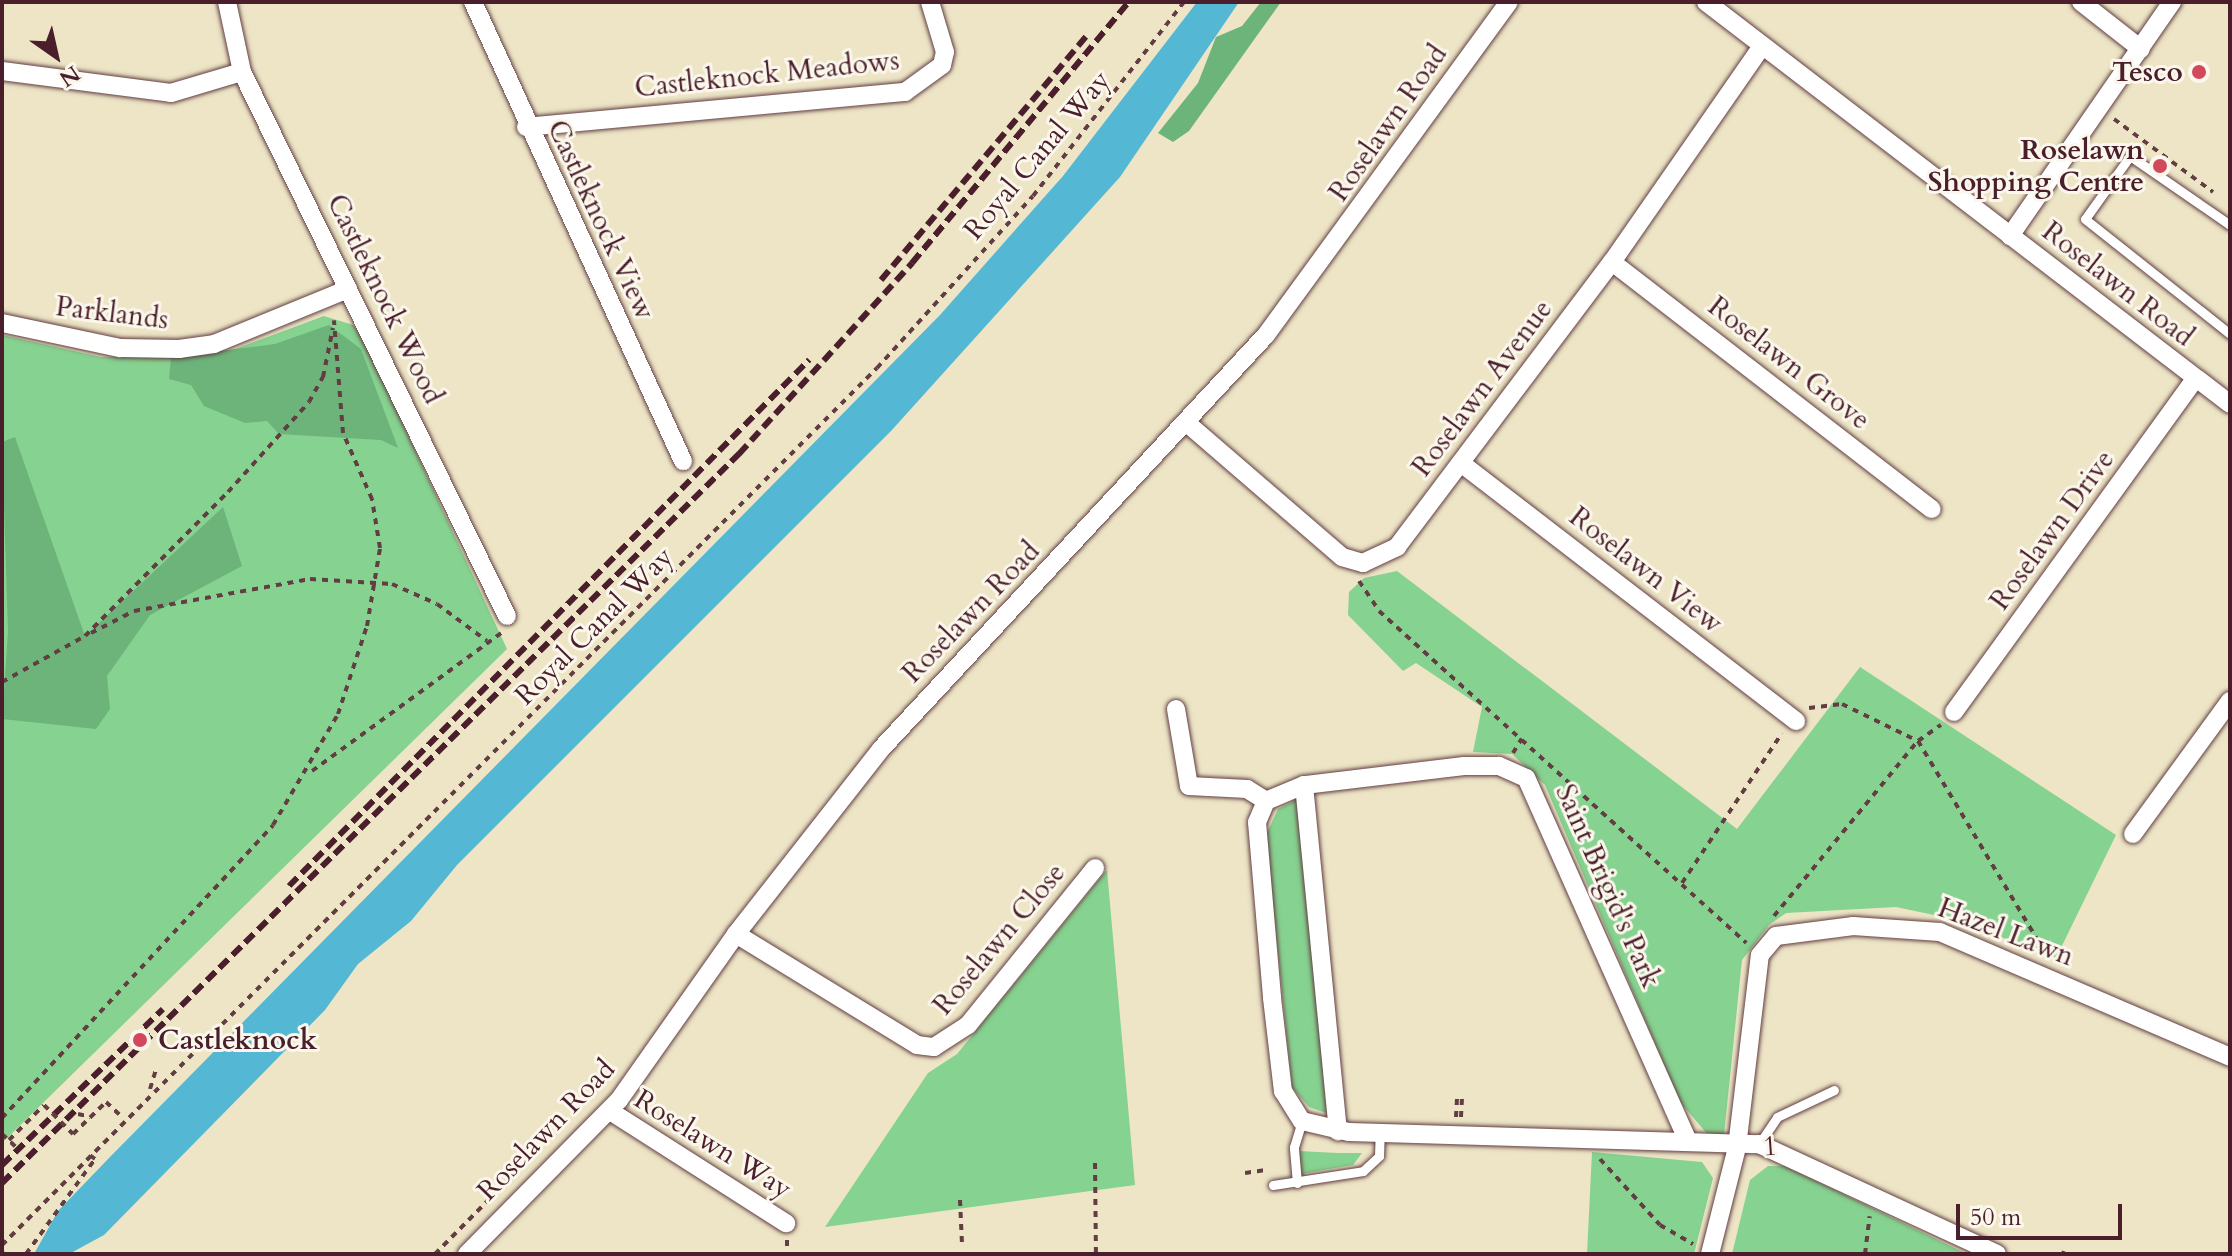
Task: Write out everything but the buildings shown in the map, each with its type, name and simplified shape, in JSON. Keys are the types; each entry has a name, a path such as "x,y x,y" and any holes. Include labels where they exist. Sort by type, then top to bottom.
{"street":[{"name":"Castleknock Wood","path":"227,2 242,72 507,616"},
{"name":"Castleknock View","path":"473,2 526,127 683,461"},
{"name":"Castleknock Meadows","path":"526,127 905,92 942,65 945,52 930,2"},
{"name":"Roselawn Road","path":"467,1254 610,1111 736,934 881,749 1188,424 1320,269 1509,2"},
{"name":"Roselawn Road","path":"1706,2 2230,404"},
{"path":"2081,2 2141,49"},
{"path":"2010,236 2172,2"},
{"name":"Roselawn Avenue","path":"1342,557 1363,563 1397,547 1612,262 1762,46"},
{"path":"2,71 171,93 242,72"},
{"name":"Roselawn Grove","path":"1612,262 1932,509"},
{"name":"Parklands","path":"2,323 120,348 179,349 214,344 348,289"},
{"name":"Roselawn Drive","path":"1954,712 2195,379"},
{"path":"1188,424 1342,557"},
{"name":"Roselawn View","path":"1461,463 1796,721"},
{"path":"2133,834 2230,701"},
{"path":"1176,709 1189,786 1247,789 1266,801 1257,822 1282,1085 1302,1121 1338,1131 1687,1139 1737,1147 1759,1144 1877,1195 1997,1254"},
{"name":"Saint Brigid's Park","path":"1266,801 1304,785 1478,765 1526,778 1687,1139"},
{"path":"1304,785 1338,1131"},
{"name":"Roselawn Close","path":"736,934 917,1045 934,1047 968,1025 1095,868"},
{"name":"Hazel Lawn","path":"1776,936 1853,926 1940,932 2230,1057"},
{"path":"1710,1253 1737,1147 1760,955 1776,936"},
{"name":"Roselawn Way","path":"610,1111 786,1223"}],"lane":[{"path":"2230,225 2130,156 2085,219 2230,334"},
{"path":"1759,1144 1777,1117 1834,1090"},
{"path":"1297,1183 1293,1150 1302,1121"},
{"path":"1273,1185 1363,1171 1379,1156 1380,1132"}],"path":[{"name":"Royal Canal Way","path":"26,1254 90,1155 123,1118 219,1024 286,967 767,483 1033,196 1184,2"},
{"path":"2099,108 2218,195"},
{"path":"2,1118 213,895 310,772 352,674 377,581 378,517 343,433 334,320 327,299"},
{"path":"85,636 309,402 331,352 334,320"},
{"path":"1342,557 1379,611 1760,955"},
{"path":"2,682 134,611 279,581 377,581 437,604 487,641 498,642 507,616"},
{"path":"310,772 487,641"},
{"path":"1682,883 1778,736 1820,702 1842,704 1918,741 2051,962"},
{"path":"1776,936 1775,911 1918,741 1954,712"},
{"path":"1512,756 1522,738"},
{"path":"149,1092 156,1069"},
{"path":"1458,1122 1460,1096"},
{"path":"9,1140 44,1105 76,1133 106,1102 123,1118"},
{"path":"78,1114 91,1117"},
{"path":"2,1134 16,1147"},
{"path":"1586,1137 1652,1217 1710,1253"},
{"path":"2,1245 90,1155"},
{"path":"1095,1163 1096,1254"},
{"path":"1245,1173 1271,1170"},
{"path":"1865,1254 1877,1195"},
{"path":"960,1200 962,1244"}],"green space":[{"path":"1261,2 1281,2 1189,131 1173,142 1158,133 1198,83 1216,37 1242,26"},
{"path":"324,316 353,325 364,340 507,649 2,1143 2,335 101,357 171,357 224,353"},
{"path":"329,325 361,349 398,448 381,440 279,434 267,421 245,423 204,406 191,385 169,379 171,357 275,344"},
{"path":"15,437 85,636 223,507 242,566 150,615 107,676 110,709 96,729 2,719 8,632 2,442"},
{"path":"1397,571 1737,829 1860,667 2116,835 2056,958 1953,919 1896,907 1786,913 1769,925 1742,960 1724,1135 1709,1136 1680,1102 1545,785 1512,754 1473,752 1482,707 1416,663 1403,671 1348,615 1349,592 1364,578"},
{"path":"1298,799 1329,1114 1309,1107 1292,1087 1266,835 1278,809"},
{"path":"1107,870 1135,1185 825,1227 928,1073 957,1054"},
{"path":"1298,1151 1362,1153 1353,1165 1301,1174"},
{"path":"1592,1152 1702,1162 1713,1178 1694,1254 1587,1254"},
{"path":"1768,1166 1785,1166 1967,1254 1732,1254 1750,1180"}],"water":[{"path":"1197,2 1239,2 1120,177 891,431 457,865 411,921 358,964 325,1010 104,1235 69,1254 34,1254 58,1211 109,1158 940,315 1063,176"}],"railway":[{"path":"2,1183 739,454 912,263 1129,2"},
{"path":"881,280 1090,32"},
{"path":"289,886 809,360"},
{"path":"2,1165 163,1009"}],"place":[{"name":"Tesco","path":"2199,72"},
{"name":"Roselawn Shopping Centre","path":"2160,166"},
{"name":"Castleknock","path":"140,1040"}]}
